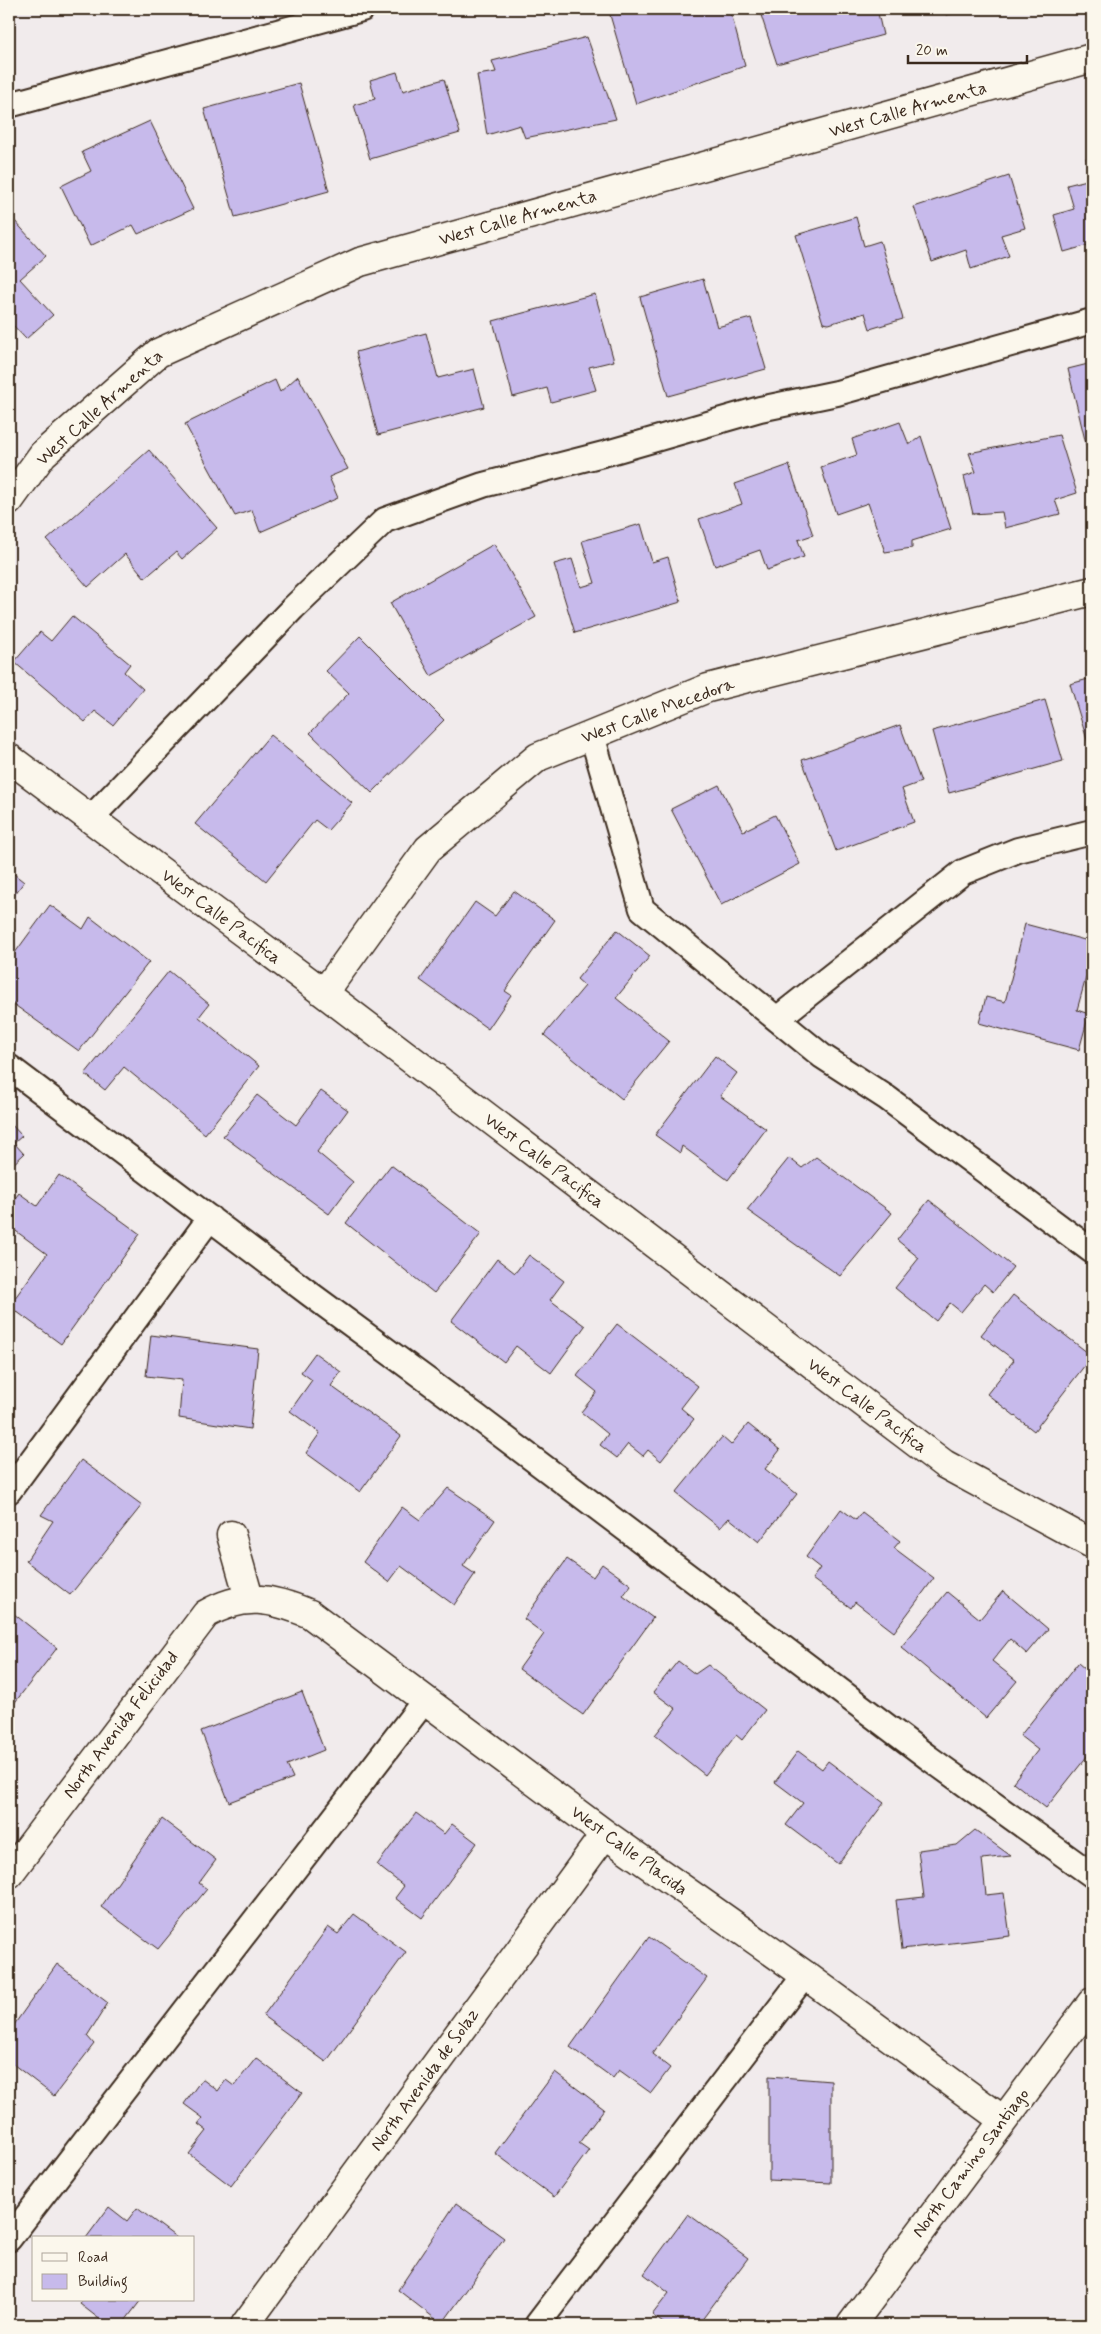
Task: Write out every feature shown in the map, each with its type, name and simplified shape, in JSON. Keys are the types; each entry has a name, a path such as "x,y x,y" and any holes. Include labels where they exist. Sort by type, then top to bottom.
{"street":[{"name":"West Calle Armenta","path":"9,501 43,454 158,353 360,262 1092,58"},
{"name":"West Calle Mecedora","path":"324,993 428,848 538,757 708,688 1092,591"},
{"name":"West Calle Pacifica","path":"9,758 324,993 944,1464 1092,1544"},
{"path":"231,1536 249,1598"},
{"name":"West Calle Placida","path":"249,1598 290,1606 310,1614 604,1834 805,1975 1003,2120"},
{"name":"North Avenida Felicidad","path":"9,1874 206,1614 224,1604 249,1598"},
{"name":"North Avenida de Solaz","path":"245,2325 604,1834"},
{"name":"North Camino Santiago","path":"851,2325 1092,2002"}],"lane":[{"path":"9,105 362,9"},
{"path":"90,819 293,608 385,520 483,484 607,453 760,409 836,393 1092,321"},
{"path":"592,735 642,910 822,1056 887,1098 1092,1251"},
{"path":"777,1019 963,872 1018,850 1092,832"},
{"path":"9,1067 929,1758 1092,1875"},
{"path":"9,1491 210,1218"},
{"path":"9,2239 425,1700"},
{"path":"537,2325 805,1975"}],"building":[{"path":"633,9 730,9 745,66 636,104 610,15"},
{"path":"759,9 877,9 883,35 777,64"},
{"path":"944,9 974,9 946,15"},
{"path":"587,37 616,119 525,138 520,125 487,135 477,75 496,72 492,61"},
{"path":"397,72 403,91 444,79 460,133 370,159 354,105 375,99 370,80"},
{"path":"299,83 329,191 235,217 204,109"},
{"path":"150,121 193,209 138,234 133,225 90,246 61,186 91,171 82,152"},
{"path":"1092,156 1092,244 1064,252 1054,215 1074,209 1067,185 1091,179 1086,158"},
{"path":"1009,176 1025,228 1001,235 1009,256 971,269 966,250 932,262 914,207"},
{"path":"856,217 864,246 880,241 903,319 870,329 865,313 829,324 823,323 796,235"},
{"path":"14,220 46,256 20,279 53,315 26,339 9,321 9,225"},
{"path":"703,279 717,327 751,318 766,369 668,396 640,297"},
{"path":"595,294 614,361 589,367 596,390 551,402 547,388 513,397 493,321"},
{"path":"426,333 438,378 474,369 484,407 378,435 356,352"},
{"path":"1092,363 1092,464 1091,465 1068,369"},
{"path":"298,376 348,469 329,477 338,498 260,532 252,510 235,516 185,424 275,380 280,392"},
{"path":"900,422 909,445 921,436 951,529 912,541 912,548 885,552 868,503 836,514 821,467 857,455 852,439"},
{"path":"1059,435 1077,493 1055,500 1060,514 1005,528 1002,512 973,514 964,476 976,472 969,453"},
{"path":"149,450 217,528 182,559 176,552 145,578 125,554 88,587 47,540"},
{"path":"789,465 813,535 798,540 804,557 767,570 760,550 715,566 699,519 742,504 735,484"},
{"path":"641,524 652,562 668,557 681,602 575,633 554,564 572,559 581,587 595,583 582,541"},
{"path":"494,544 536,617 431,676 390,603"},
{"path":"72,616 130,664 124,672 143,689 113,725 95,711 85,722 14,662 40,632 51,641"},
{"path":"360,636 444,720 372,793 310,733 349,693 326,671"},
{"path":"1092,678 1092,756 1070,684"},
{"path":"1045,700 1063,761 949,793 932,731"},
{"path":"900,725 921,782 902,789 914,822 836,851 802,760"},
{"path":"270,735 352,803 328,830 315,820 266,881 195,824"},
{"path":"719,785 743,831 775,815 800,864 721,905 671,809"},
{"path":"9,870 24,882 9,902"},
{"path":"514,891 555,920 505,991 511,995 488,1029 420,980 475,902 495,916"},
{"path":"50,905 83,929 90,917 149,962 79,1051 9,1001 9,961"},
{"path":"1025,924 1092,942 1092,956 1077,1010 1089,1014 1079,1050 979,1023 986,997 1005,1002"},
{"path":"617,930 650,956 616,998 669,1041 622,1099 544,1035 585,986 577,979"},
{"path":"169,971 209,1004 199,1017 259,1066 205,1134 124,1067 105,1090 85,1074"},
{"path":"715,1056 737,1073 720,1096 766,1129 728,1180 682,1146 680,1153 655,1135"},
{"path":"321,1091 348,1110 317,1152 353,1182 329,1214 223,1136 257,1095 296,1125"},
{"path":"9,1122 22,1136 14,1143 24,1154 9,1168"},
{"path":"816,1157 892,1213 840,1276 747,1210 789,1158 802,1168"},
{"path":"391,1165 481,1234 434,1293 346,1223"},
{"path":"59,1175 140,1234 61,1344 9,1306 47,1254 9,1226 9,1206 19,1193 37,1206"},
{"path":"929,1200 1013,1267 993,1292 984,1284 961,1312 950,1303 936,1321 895,1288 919,1258 897,1240"},
{"path":"529,1255 564,1281 550,1300 585,1326 551,1373 516,1346 504,1362 451,1321 497,1259 515,1273"},
{"path":"1013,1295 1092,1356 1034,1431 987,1394 1014,1360 981,1335"},
{"path":"617,1324 698,1386 681,1408 694,1419 661,1461 648,1450 643,1456 628,1444 617,1458 600,1445 608,1434 581,1412 597,1392 577,1376"},
{"path":"151,1335 258,1349 250,1429 179,1418 182,1380 146,1376"},
{"path":"315,1353 341,1372 331,1386 401,1436 360,1492 306,1453 320,1433 290,1411 312,1380 301,1372"},
{"path":"748,1424 780,1450 765,1469 797,1494 759,1542 729,1518 720,1528 676,1493 722,1437 731,1445"},
{"path":"81,1460 142,1505 70,1595 26,1561 53,1521 41,1515"},
{"path":"448,1488 495,1520 463,1566 475,1574 454,1605 401,1566 389,1582 363,1562 402,1507 420,1520"},
{"path":"841,1509 856,1520 862,1512 900,1541 894,1548 934,1578 894,1632 855,1602 851,1608 812,1579 820,1568 806,1557"},
{"path":"567,1559 593,1577 602,1564 631,1585 623,1596 653,1618 583,1715 519,1669 544,1634 524,1619"},
{"path":"1003,1591 1048,1629 1027,1654 1010,1639 992,1661 1017,1681 986,1718 901,1647 947,1592 980,1619"},
{"path":"9,1610 57,1648 9,1710"},
{"path":"678,1661 695,1674 708,1665 765,1710 742,1740 736,1735 705,1775 655,1735 676,1709 653,1692"},
{"path":"1078,1663 1092,1675 1092,1750 1046,1808 1013,1782 1038,1750 1020,1736"},
{"path":"302,1692 324,1750 287,1765 293,1778 229,1802 201,1731"},
{"path":"798,1751 822,1769 828,1761 884,1803 838,1864 786,1825 803,1803 775,1782"},
{"path":"416,1813 444,1834 452,1824 477,1843 422,1918 395,1898 404,1886 377,1865"},
{"path":"162,1819 216,1860 199,1883 207,1889 158,1949 101,1907"},
{"path":"975,1830 1011,1856 982,1859 986,1895 1004,1893 1010,1936 902,1949 896,1900 924,1897 918,1850 957,1845"},
{"path":"354,1914 406,1952 326,2062 263,2016 328,1927 338,1934"},
{"path":"649,1937 707,1978 652,2054 670,2068 651,2093 619,2070 613,2078 570,2047"},
{"path":"57,1964 108,2003 87,2036 94,2044 54,2096 9,2061 9,2032"},
{"path":"256,2058 302,2093 231,2186 189,2154 207,2131 198,2124 203,2118 184,2104 202,2079 218,2091 226,2080 234,2086"},
{"path":"555,2072 604,2109 579,2143 589,2150 554,2197 495,2153"},
{"path":"769,2076 831,2081 831,2183 769,2180"},
{"path":"456,2203 504,2238 442,2324 398,2290"},
{"path":"109,2207 127,2221 137,2208 174,2236 87,2236"},
{"path":"688,2214 748,2258 698,2325 666,2325 652,2315 669,2293 644,2274"},
{"path":"82,2302 139,2302 122,2325 107,2325 80,2304"}]}
